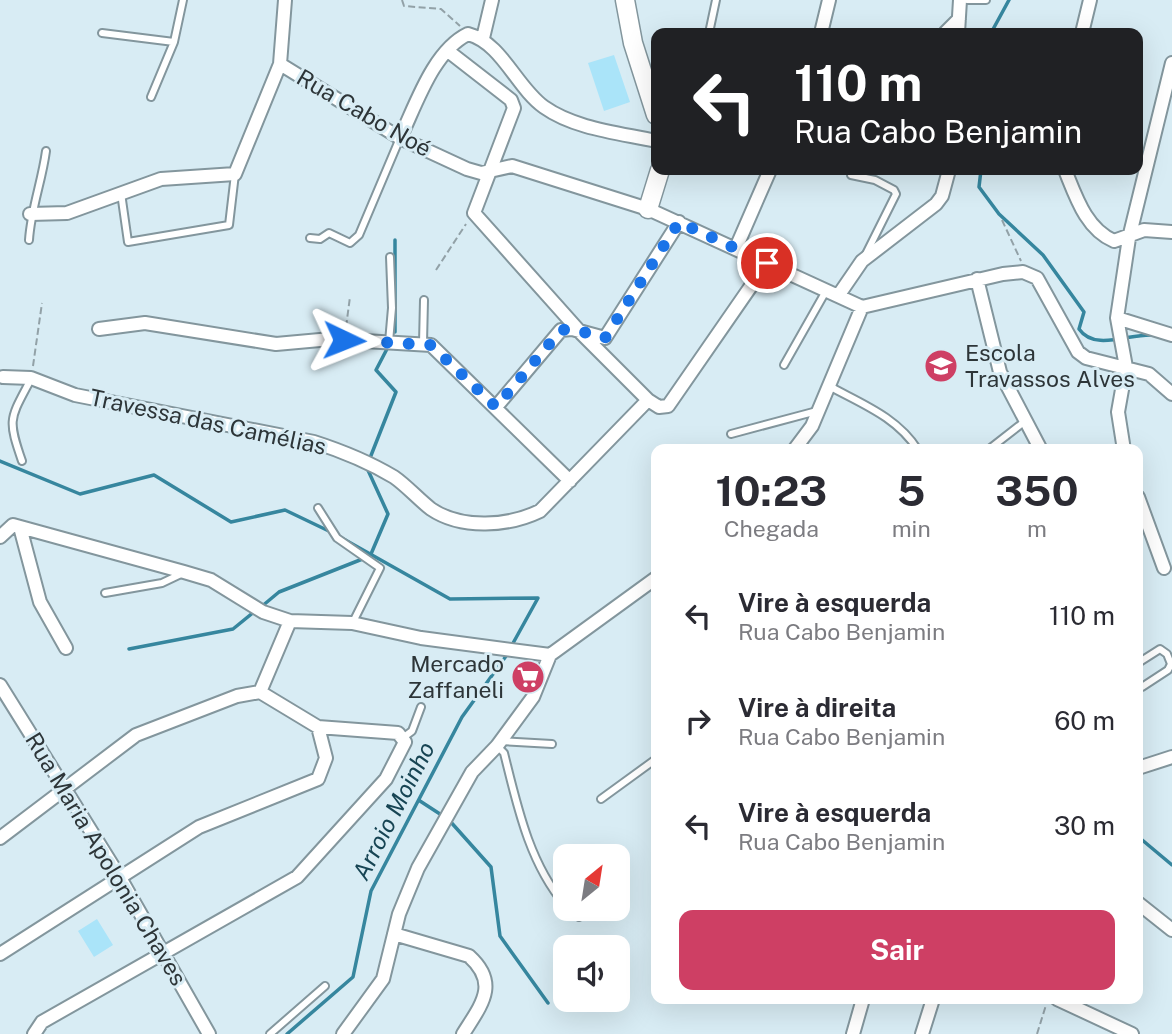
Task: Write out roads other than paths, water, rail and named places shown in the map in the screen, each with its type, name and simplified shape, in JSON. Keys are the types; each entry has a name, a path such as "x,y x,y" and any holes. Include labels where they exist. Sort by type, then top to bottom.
{"street":[{"path":"30,215 68,214 161,179 235,174 280,64 285,0"},
{"path":"482,37 492,0"},
{"path":"625,0 633,43 651,99"},
{"path":"822,28 829,0"},
{"path":"958,28 960,0"},
{"path":"1083,28 1090,0"},
{"path":"950,28 959,19"},
{"path":"400,138 423,91 448,51 468,34 482,37 531,97 545,108 567,120 651,140"},
{"path":"448,51 511,100 514,108 474,213 581,333 648,400 659,407 668,406 767,263"},
{"path":"1123,444 1118,412 1126,367 1116,318 1129,238 1172,63"},
{"name":"Rua Cabo Noé","path":"280,64 400,138 467,169 481,173 512,166 648,209 862,307"},
{"path":"648,209 658,175"},
{"path":"736,248 768,175"},
{"path":"832,294 862,261 936,204 942,196 948,175"},
{"path":"1067,175 1093,227 1114,241 1129,238 1144,230 1172,232"},
{"path":"496,407 561,330 567,328 605,338 679,222"},
{"path":"798,444 812,426 862,307 977,279 1000,269 1023,272 1037,278 1078,352 1086,358 1098,364 1126,367 1149,374 1172,394"},
{"path":"977,279 1000,372 1037,444"},
{"path":"1116,318 1172,335"},
{"path":"99,329 145,323 276,344 344,340 431,345 570,481 648,400"},
{"name":"Travessa das Camélias","path":"3,377 31,378 75,394 314,442 347,453 395,478 432,510 456,520 485,523 521,520 540,510 570,481"},
{"path":"1143,511 1164,568"},
{"path":"0,521 211,580 264,612 290,621 352,623 421,638 550,655"},
{"path":"0,537 16,526"},
{"path":"16,526 40,602 66,648"},
{"path":"343,1034 383,979 394,934 418,868 472,772 499,744 533,698 550,655 651,582"},
{"path":"260,692 290,621"},
{"name":"Rua Maria Apolonia Chaves","path":"0,685 119,876 209,1034"},
{"path":"0,838 136,735 237,696 260,692 318,727 401,735 405,742 386,779 297,877 42,1022 34,1034"},
{"path":"0,954 200,827 318,779 326,758 318,727"},
{"path":"1143,766 1172,757"},
{"path":"1143,907 1172,930"},
{"path":"394,934 470,956 478,964 488,987 483,1002 463,1034"},
{"path":"853,1034 862,1004"},
{"path":"922,1034 931,1004"},
{"path":"1067,1004 1132,1034"}],"lane":[{"path":"151,97 174,42 183,0"},
{"path":"710,28 716,0"},
{"path":"967,0 986,0"},
{"path":"102,33 174,42"},
{"path":"310,238 320,239 329,233 350,243 359,235 400,138"},
{"path":"29,240 30,215 42,180 46,151"},
{"path":"121,193 128,242 229,225 235,174"},
{"path":"851,175 875,180 896,194 862,261"},
{"path":"389,342 392,308 390,257"},
{"path":"784,365 832,294"},
{"path":"422,343 424,300"},
{"path":"22,461 11,428 14,411 31,378"},
{"path":"829,386 880,412 906,431 914,444"},
{"path":"731,434 818,410"},
{"path":"996,444 1024,422"},
{"path":"318,508 337,538 380,568 352,623"},
{"path":"105,593 162,583 184,572"},
{"path":"1143,660 1160,649 1167,654 1171,664 1168,670 1143,686"},
{"path":"401,735 412,731 421,707"},
{"path":"552,744 499,744 504,753 522,826 553,887"},
{"path":"601,799 651,763"},
{"path":"270,1034 325,986"}],"waterway":[{"name":"Arroio Moinho","path":"994,28 1009,0"},
{"path":"980,175 979,187 999,214 1043,255 1084,312 1079,329 1086,336 1113,340 1153,335"},
{"path":"395,240 395,332"},
{"path":"370,458 396,392 376,370 388,347"},
{"path":"0,461 80,494 154,475 231,522 285,510 333,533"},
{"path":"367,468 388,514 371,554"},
{"path":"340,537 450,599 538,598 512,645"},
{"path":"261,607 279,592 365,558"},
{"path":"129,649 233,629 255,611"},
{"name":"Arroio Moinho","path":"287,1034 353,977 371,891 462,717 509,652"},
{"path":"420,801 443,816"},
{"path":"449,820 491,867 500,936 548,1003"},
{"path":"1143,841 1172,865"}],"place":[{"name":"Escola Travassos Alves","path":"941,366"},
{"name":"Mercado Zaffaneli","path":"528,677"}]}
